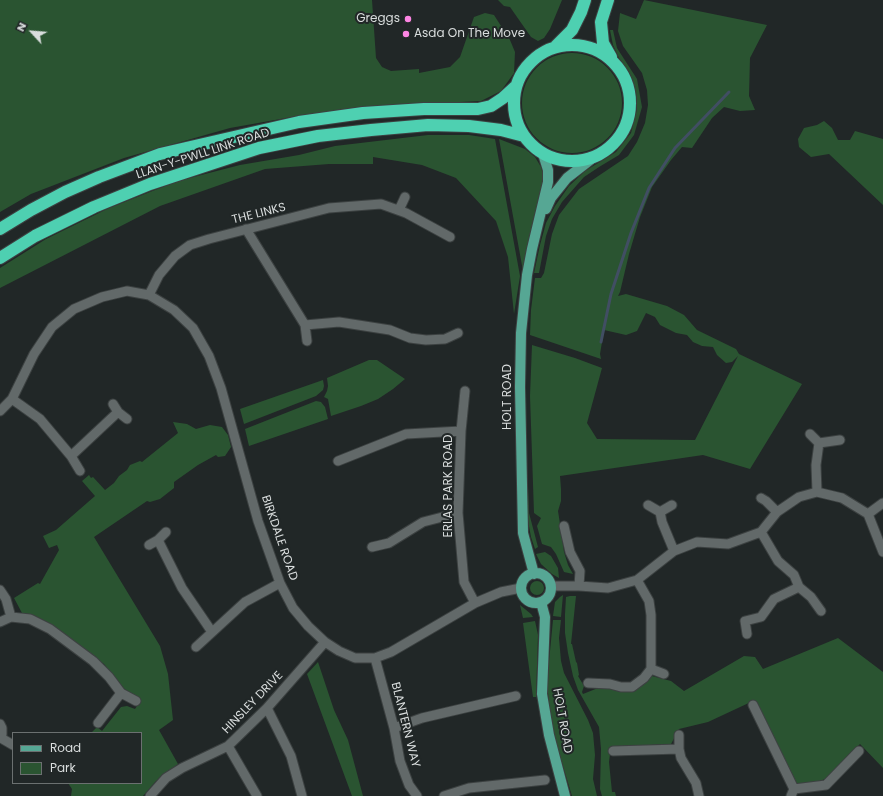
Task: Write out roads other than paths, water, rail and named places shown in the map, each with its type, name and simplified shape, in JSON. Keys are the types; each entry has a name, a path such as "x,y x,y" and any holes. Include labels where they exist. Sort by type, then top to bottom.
{"highway":[{"path":"556,46 572,30 585,0"},
{"path":"608,0 601,22 603,43 613,61 623,74 629,89 630,106 627,122 620,136 608,148 594,157 582,161 555,159 543,154 532,146 518,125 514,112 513,99 515,87 523,70 532,60 543,52 556,46 572,44 587,46 601,52 613,61"},
{"name":"LLAN-Y-PWLL LINK ROAD","path":"0,229 65,192 99,177 160,154 299,122 363,113 424,109 478,109 491,106 515,87"},
{"name":"LLAN-Y-PWLL LINK ROAD","path":"0,258 35,236 94,207 150,184 259,148 318,136 428,125 469,126 501,130 524,136"}],"main road":[{"name":"HOLT ROAD","path":"534,574 523,533 520,386 521,333 524,296 532,250 548,182 548,170 543,154"},
{"name":"HOLT ROAD","path":"539,221 551,198 566,178 594,157"},
{"path":"534,574 543,575 547,578 551,586 548,598 541,602 532,602 522,593 521,588 524,580 530,575 534,574"},
{"name":"HOLT ROAD","path":"541,602 545,617 542,694 549,735 565,796"}],"street":[{"path":"399,210 405,197"},
{"name":"THE LINKS","path":"149,295 159,275 175,256 190,245 328,208 381,204 406,213 439,236 450,236"},
{"path":"246,229 305,325 307,341"},
{"path":"0,411 12,399 34,354 52,327 74,309 102,297 127,291 149,295"},
{"name":"BIRKDALE ROAD","path":"149,295 174,310 193,328 209,356 221,388 258,521 280,583 293,608 308,626 325,642 339,651 355,658 375,658 391,652 475,603 501,592 521,588"},
{"path":"305,325 339,322 390,330 410,338 426,340 445,338 458,332"},
{"name":"ERLAS PARK ROAD","path":"465,391 461,431 458,513 464,582 475,603"},
{"path":"12,399 40,419 71,456 80,471"},
{"path":"71,456 116,408 127,419"},
{"path":"338,461 406,434 461,431"},
{"path":"810,434 819,443"},
{"path":"819,443 840,440"},
{"path":"817,492 816,465 819,443"},
{"path":"551,586 608,588 637,580 674,551 697,542 728,544 761,532 777,512 799,497 817,492 842,498 868,514 883,552"},
{"path":"761,498 777,512"},
{"path":"868,514 883,503"},
{"path":"648,505 660,512 662,522 674,551"},
{"path":"660,512 672,505"},
{"path":"372,547 389,543 423,522 458,513"},
{"path":"564,526 570,552 580,571 579,586"},
{"path":"149,545 158,540 166,532"},
{"path":"761,532 778,561 794,575 799,587 811,597 821,611"},
{"path":"158,540 182,588 212,632"},
{"path":"588,683 632,687 644,678 651,669 651,615 649,601 637,580"},
{"path":"196,647 245,602 280,583"},
{"path":"735,621 745,621 761,617 774,599 799,587"},
{"path":"0,590 6,599 11,617"},
{"path":"0,622 11,617 30,619 50,629 93,660 109,677 121,693 136,701"},
{"path":"745,621 747,634"},
{"name":"HINSLEY DRIVE","path":"150,796 166,778 182,768 228,746 267,708 325,642"},
{"name":"BLANTERN WAY","path":"375,658 394,728 400,761 409,785 417,796"},
{"path":"651,669 664,674"},
{"path":"98,723 121,693"},
{"path":"394,728 422,718 504,694 516,696"},
{"path":"753,705 792,792 826,785 859,751"},
{"path":"267,708 291,756 302,796"},
{"path":"0,724 2,728 0,739 12,745"},
{"path":"679,735 678,749 681,758 696,783 699,796"},
{"path":"228,746 257,796"},
{"path":"613,750 678,749"},
{"path":"444,796 469,788 545,780"}],"waterway":[{"path":"601,342 611,294 631,233 649,188 675,148 729,92"}],"place":[{"name":"Greggs","path":"408,19"},
{"name":"Asda On The Move","path":"406,34"}]}
